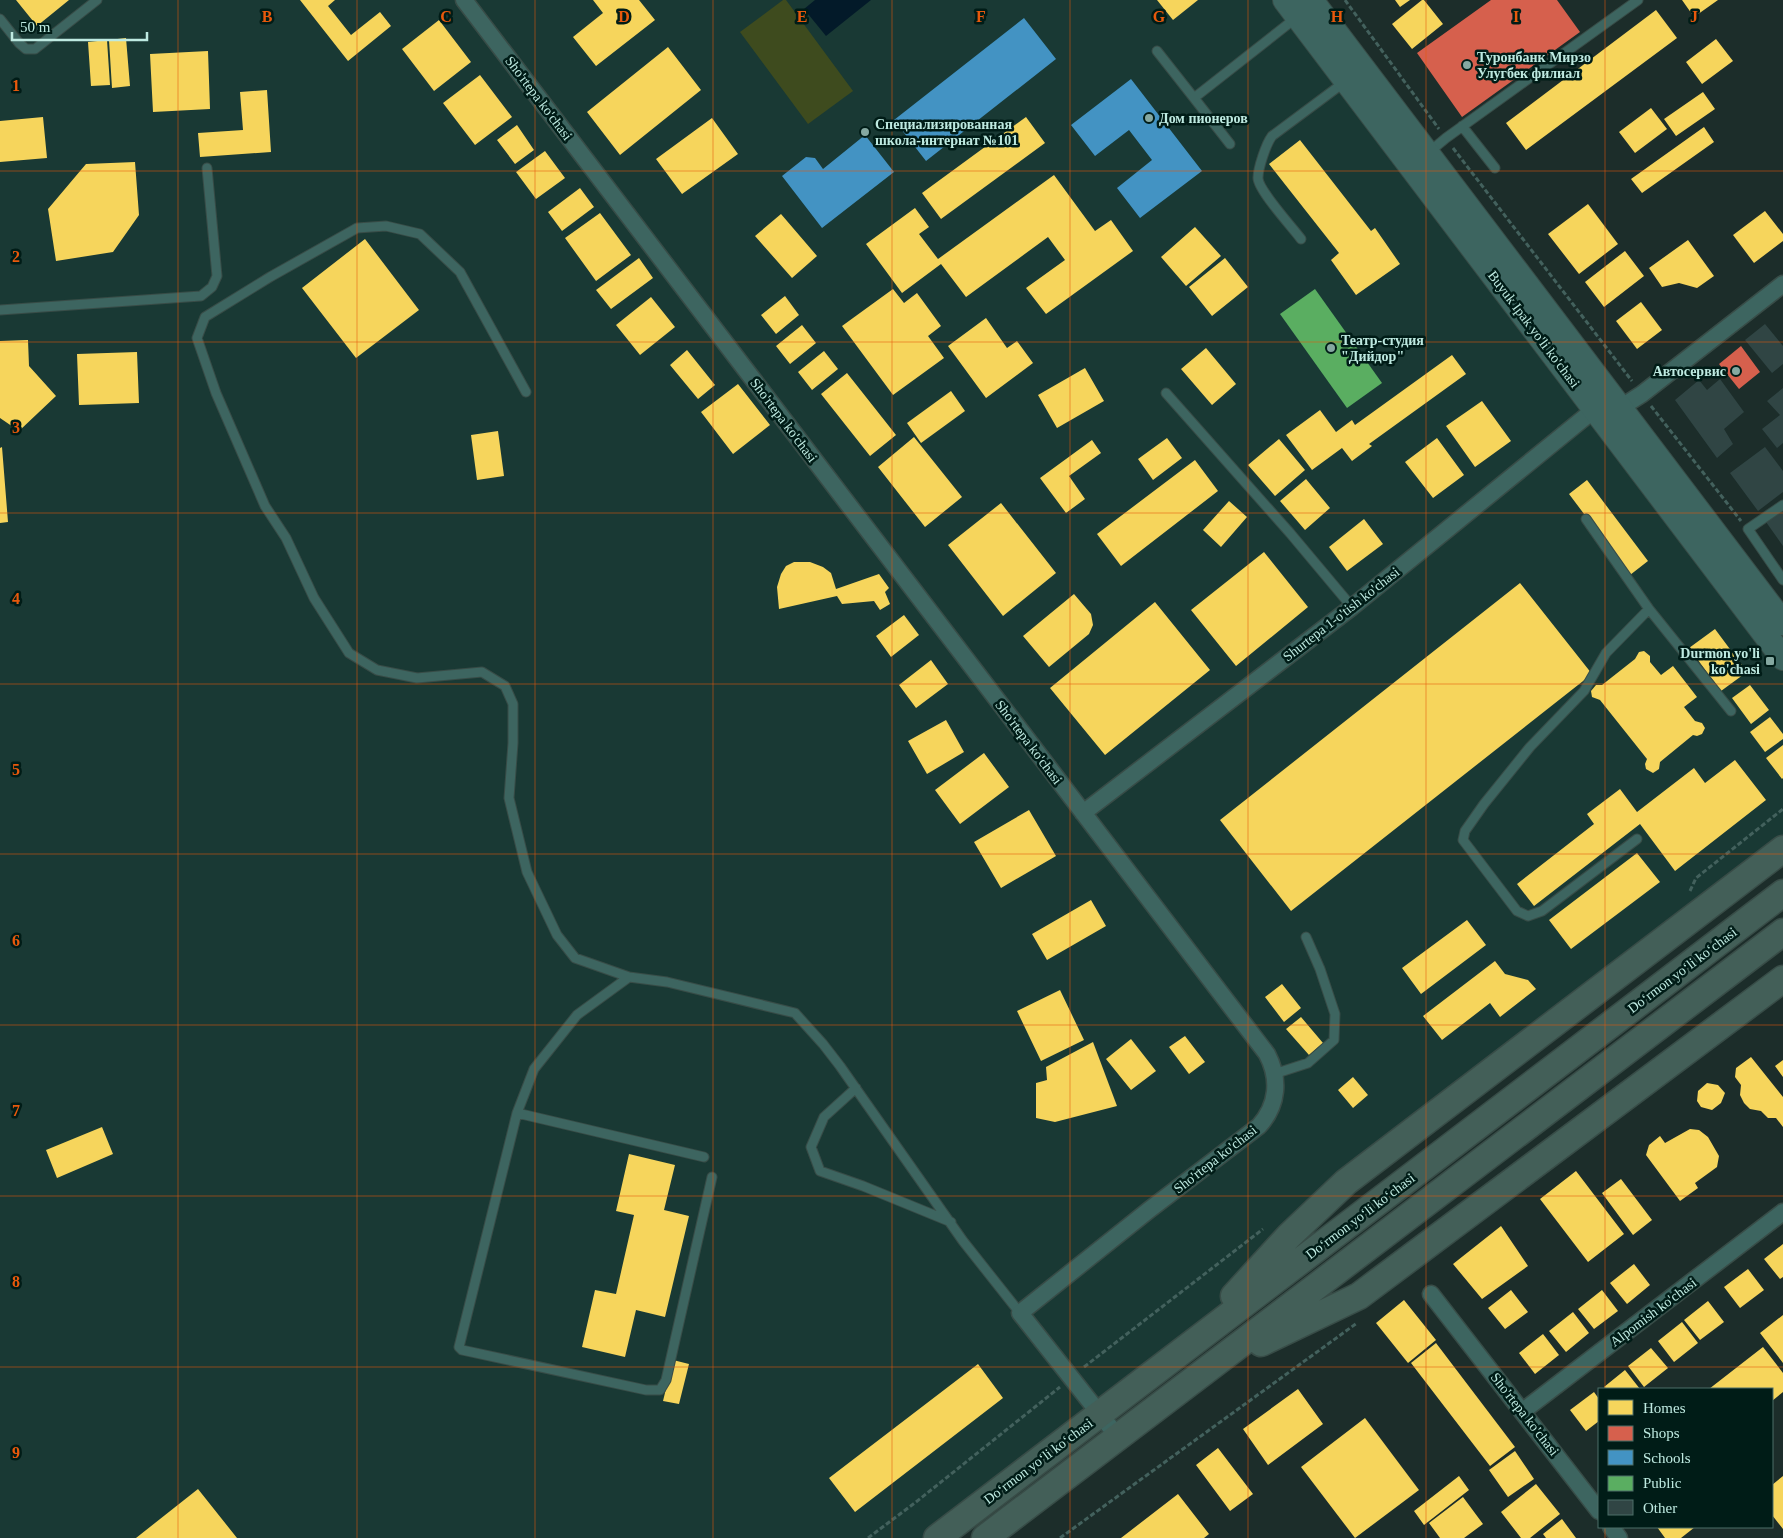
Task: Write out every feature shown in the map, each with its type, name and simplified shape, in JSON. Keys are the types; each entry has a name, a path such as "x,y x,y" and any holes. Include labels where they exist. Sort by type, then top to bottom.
{"main road":[{"name":"Buyuk Ipak yo'li ko'chasi","path":"1298,6 1346,81 1607,409 1783,623"},
{"name":"Buyuk Ipak yo'li ko'chasi","path":"1298,6 1427,154 1783,658"},
{"path":"1186,1348 1289,1236 1346,1182 1783,849"},
{"name":"Do‘rmon yo‘li ko‘chasi","path":"937,1538 1783,893"},
{"path":"985,1538 1783,932"},
{"path":"1205,1371 1359,1296 1783,979"}],"street":[{"name":"Sho'rtepa ko'chasi","path":"464,0 1267,1054 1276,1084 1270,1111 1259,1126 1149,1210 1020,1313"},
{"name":"Shurtepa 1-o'tish ko'chasi","path":"1083,813 1607,409 1642,394 1783,284"},
{"name":"Alpomish ko'chasi","path":"1523,1411 1783,1212"},
{"name":"Sho'rtepa ko'chasi","path":"1431,1294 1598,1511"},
{"path":"1020,1313 1118,1437"}],"lane":[{"path":"0,19 26,49 35,49 97,0"},
{"path":"1427,154 1462,126 1638,0"},
{"path":"1194,98 1298,6"},
{"path":"1157,51 1230,144"},
{"path":"1301,239 1262,188 1258,178 1266,145 1272,136 1346,81"},
{"path":"1462,126 1495,168"},
{"path":"0,310 201,296 212,287 217,276 207,168"},
{"path":"526,392 460,272 420,234 386,226 357,228 270,277 205,318 197,338 216,393 264,506 286,538 318,605 349,652 377,670 417,678 482,672 505,686 513,704 513,743 509,798 527,872 557,935 575,958 629,978 667,982 795,1013 823,1044 952,1222 963,1241 1020,1313"},
{"path":"1166,393 1290,532 1352,607"},
{"path":"1783,505 1748,529 1783,580"},
{"path":"1586,519 1649,609 1731,710"},
{"path":"1637,839 1542,911 1528,916 1517,911 1463,840 1465,831 1484,804 1530,747 1584,691 1606,653 1649,609"},
{"path":"1274,1074 1308,1063 1334,1040 1335,1014 1320,969 1306,937"},
{"path":"629,978 577,1015 534,1069 517,1113 463,1331 460,1347 462,1350 646,1390 660,1390 666,1380 712,1177"},
{"path":"856,1088 824,1117 811,1148 820,1171 863,1186 952,1222"},
{"path":"517,1113 704,1157"}],"path":[{"path":"1345,0 1446,138 1748,529"}],"shaded area":[{"path":"0,0 1285,0 1783,658 1783,849 1346,1182 1186,1348 937,1538 0,1538"}],"green space":[{"path":"783,0 786,0 853,91 808,124 740,32"}],"water":[{"path":"815,0 871,0 826,36 804,9"}],"building: Homes":[{"path":"16,0 69,0 37,26"},
{"path":"300,0 335,0 328,6 351,35 380,12 391,26 348,61"},
{"path":"593,0 639,0 655,20 596,66 573,37 603,13"},
{"path":"1157,0 1198,0 1173,20"},
{"path":"1395,0 1410,0 1400,7"},
{"path":"1424,0 1443,24 1412,49 1392,24"},
{"path":"1682,0 1718,0 1694,17"},
{"path":"1656,10 1677,38 1526,150 1506,123"},
{"path":"439,20 471,62 434,91 402,49"},
{"path":"126,38 130,86 112,88 109,40"},
{"path":"1716,39 1733,61 1702,84 1686,62"},
{"path":"107,40 110,85 91,86 88,42"},
{"path":"668,47 701,90 620,155 587,112"},
{"path":"208,51 210,109 153,112 150,54"},
{"path":"480,75 512,117 475,145 443,103"},
{"path":"267,90 271,152 200,157 198,133 243,130 240,92"},
{"path":"1703,92 1715,109 1676,136 1664,119"},
{"path":"1651,108 1667,129 1635,153 1619,132"},
{"path":"43,117 47,158 0,162 0,121"},
{"path":"1026,117 1045,143 941,219 922,193"},
{"path":"712,118 738,154 682,194 656,159"},
{"path":"517,125 534,150 515,164 497,140"},
{"path":"1704,127 1714,142 1642,193 1631,179"},
{"path":"1300,140 1371,231 1375,228 1400,264 1356,295 1331,260 1339,253 1269,164"},
{"path":"545,151 565,178 536,199 516,172"},
{"path":"135,162 139,215 113,252 56,261 48,209 86,164"},
{"path":"1054,175 1095,231 1111,220 1133,251 1046,314 1026,288 1065,260 1048,237 966,297 941,264 902,293 866,244 915,208 929,227 919,234 938,259"},
{"path":"580,188 594,207 562,231 548,212"},
{"path":"1588,204 1618,244 1579,274 1548,234"},
{"path":"1765,211 1783,234 1783,241 1754,263 1733,235"},
{"path":"600,213 631,255 596,281 565,238"},
{"path":"781,214 817,256 792,278 755,236"},
{"path":"1195,227 1221,256 1186,286 1161,257"},
{"path":"365,239 419,310 356,358 302,288"},
{"path":"1688,240 1714,276 1697,288 1679,283 1662,287 1649,268"},
{"path":"1625,251 1644,276 1604,307 1585,282"},
{"path":"639,258 653,278 611,309 596,290"},
{"path":"1225,258 1248,287 1212,316 1189,287"},
{"path":"893,289 904,303 917,293 941,326 928,336 944,358 893,395 842,326"},
{"path":"785,296 799,315 776,334 761,315"},
{"path":"651,297 675,327 640,355 616,325"},
{"path":"1641,302 1662,330 1637,349 1616,321"},
{"path":"986,318 1007,348 1017,341 1033,363 986,398 948,346"},
{"path":"802,325 816,343 790,364 776,346"},
{"path":"28,340 29,366 56,396 19,431 0,418 0,341"},
{"path":"1206,348 1236,384 1212,405 1181,369"},
{"path":"687,350 715,385 698,399 670,365"},
{"path":"824,351 838,369 812,390 798,372"},
{"path":"137,352 139,403 79,405 77,354"},
{"path":"1452,355 1466,374 1369,444 1372,446 1352,461 1342,448 1312,470 1286,435 1320,410 1336,432 1352,420 1355,425"},
{"path":"1085,368 1104,401 1057,428 1038,395"},
{"path":"847,373 896,435 870,456 821,394"},
{"path":"738,384 770,425 733,454 701,412"},
{"path":"951,391 965,411 921,443 907,423"},
{"path":"1482,401 1511,441 1475,467 1446,426"},
{"path":"498,431 504,476 477,480 471,435"},
{"path":"914,437 962,497 925,527 878,467"},
{"path":"1167,438 1182,458 1153,480 1138,459"},
{"path":"1437,438 1464,475 1433,498 1405,462"},
{"path":"1279,439 1305,470 1275,496 1248,465"},
{"path":"1092,440 1101,453 1069,476 1085,499 1066,513 1040,478"},
{"path":"2,447 8,522 0,523 0,448"},
{"path":"1195,460 1218,491 1121,566 1097,534"},
{"path":"1306,479 1330,508 1305,530 1280,501"},
{"path":"1587,480 1648,561 1630,575 1569,494"},
{"path":"1229,501 1247,517 1221,547 1203,530"},
{"path":"1001,503 1056,573 1003,616 948,545"},
{"path":"1364,519 1383,544 1347,571 1329,547"},
{"path":"1264,552 1308,607 1236,666 1191,610"},
{"path":"794,562 810,562 823,567 831,573 836,589 879,574 889,588 885,592 890,604 880,610 874,601 842,604 837,596 779,609 777,587 781,574 786,566"},
{"path":"1520,583 1592,674 1291,911 1220,820"},
{"path":"1074,594 1091,614 1093,625 1089,634 1049,667 1023,636"},
{"path":"1155,602 1210,670 1105,755 1050,688"},
{"path":"904,615 919,635 891,657 876,636"},
{"path":"1715,629 1747,672 1721,691 1689,648"},
{"path":"1644,651 1650,656 1650,662 1661,675 1673,666 1697,697 1684,707 1695,721 1702,723 1705,728 1702,734 1693,735 1660,762 1659,769 1653,773 1646,769 1647,759 1600,700 1592,697 1591,691 1596,685 1602,685 1635,659 1639,652"},
{"path":"931,660 948,684 916,708 899,685"},
{"path":"1750,685 1769,710 1751,724 1732,698"},
{"path":"1770,717 1783,734 1783,739 1765,752 1750,732"},
{"path":"946,720 964,752 927,774 908,741"},
{"path":"1783,745 1783,778 1782,779 1766,758"},
{"path":"984,753 1009,787 960,824 935,790"},
{"path":"1735,760 1766,800 1675,871 1640,824 1534,906 1517,884 1594,824 1587,814 1620,789 1637,812 1694,768 1705,783"},
{"path":"1029,810 1056,856 1001,888 974,842"},
{"path":"1637,853 1660,882 1571,949 1549,920"},
{"path":"1091,900 1106,926 1047,960 1032,934"},
{"path":"1467,920 1486,945 1421,994 1402,968"},
{"path":"1495,961 1505,974 1528,980 1536,989 1500,1017 1490,1003 1442,1040 1423,1016"},
{"path":"1282,984 1301,1008 1284,1022 1265,997"},
{"path":"1060,990 1084,1040 1041,1061 1017,1011"},
{"path":"1301,1017 1323,1043 1309,1055 1286,1029"},
{"path":"1185,1036 1205,1062 1189,1074 1169,1047"},
{"path":"1131,1039 1156,1071 1131,1090 1106,1059"},
{"path":"1093,1042 1117,1106 1055,1122 1036,1118 1036,1083 1047,1080 1046,1067"},
{"path":"1751,1057 1783,1097 1783,1127 1776,1118 1768,1118 1761,1111 1750,1109 1740,1095 1741,1085 1735,1077 1736,1068"},
{"path":"1783,1060 1783,1077 1775,1066"},
{"path":"1353,1077 1368,1095 1353,1108 1338,1090"},
{"path":"1707,1083 1718,1085 1725,1093 1721,1103 1712,1110 1701,1107 1697,1101 1698,1091"},
{"path":"102,1127 113,1154 57,1178 46,1150"},
{"path":"1690,1129 1699,1130 1708,1137 1719,1156 1717,1167 1695,1183 1698,1188 1680,1201 1646,1155 1649,1145 1660,1136 1665,1143"},
{"path":"629,1154 675,1165 664,1210 689,1216 665,1317 636,1310 625,1357 582,1347 595,1290 616,1294 634,1215 616,1211"},
{"path":"1576,1171 1624,1234 1588,1262 1540,1199"},
{"path":"1621,1179 1652,1220 1633,1235 1602,1193"},
{"path":"1501,1226 1528,1266 1482,1299 1453,1264"},
{"path":"1783,1244 1783,1277 1780,1279 1764,1259"},
{"path":"1634,1264 1650,1285 1627,1304 1610,1283"},
{"path":"1748,1269 1764,1290 1740,1308 1724,1287"},
{"path":"1511,1290 1528,1312 1505,1329 1488,1308"},
{"path":"1602,1290 1618,1311 1594,1329 1578,1309"},
{"path":"1404,1300 1436,1340 1408,1363 1376,1323"},
{"path":"1708,1301 1724,1322 1700,1340 1684,1320"},
{"path":"1573,1312 1589,1333 1566,1352 1549,1331"},
{"path":"1783,1315 1783,1363 1760,1333"},
{"path":"1682,1322 1698,1343 1674,1362 1658,1341"},
{"path":"1543,1334 1559,1355 1535,1374 1519,1353"},
{"path":"1436,1343 1515,1447 1490,1466 1411,1363"},
{"path":"1763,1347 1783,1373 1783,1392 1773,1400 1773,1388 1710,1388"},
{"path":"1651,1348 1668,1368 1644,1387 1628,1366"},
{"path":"673,1360 689,1364 679,1404 663,1401"},
{"path":"978,1364 1003,1398 855,1512 829,1478"},
{"path":"1625,1370 1639,1388 1605,1388"},
{"path":"1298,1389 1323,1424 1268,1465 1243,1429"},
{"path":"1594,1392 1598,1398 1598,1422 1586,1431 1570,1410"},
{"path":"1365,1418 1419,1490 1355,1538 1301,1467"},
{"path":"1218,1448 1253,1494 1230,1511 1196,1465"},
{"path":"1515,1451 1534,1479 1508,1497 1489,1470"},
{"path":"1459,1476 1469,1490 1424,1525 1414,1511"},
{"path":"1783,1476 1783,1529 1773,1516 1773,1484"},
{"path":"1536,1484 1560,1514 1530,1538 1521,1538 1501,1512"},
{"path":"198,1489 237,1538 136,1538"},
{"path":"1178,1494 1209,1534 1204,1538 1121,1538"},
{"path":"1463,1497 1483,1524 1464,1538 1440,1538 1429,1523"},
{"path":"1562,1519 1576,1538 1546,1538 1543,1534"},
{"path":"1658,1528 1694,1528 1681,1538 1665,1538"}],"building: Shops":[{"path":"1491,0 1557,0 1580,32 1462,117 1417,53"},
{"path":"1741,346 1760,372 1739,389 1719,364"}],"building: Schools":[{"path":"1024,18 1056,59 926,161 894,120"},
{"path":"1131,79 1202,171 1140,218 1117,188 1152,160 1129,130 1095,156 1071,125"},
{"path":"865,135 894,172 822,228 782,176 806,157 815,158 823,169"}],"building: Public":[{"path":"1315,289 1382,383 1347,408 1280,314"}],"building: Other":[{"path":"1765,324 1783,346 1783,364 1772,373 1745,340"},
{"path":"1720,379 1744,412 1724,429 1733,444 1717,458 1675,400 1699,380 1707,390"},
{"path":"1783,388 1783,443 1777,448 1762,429 1780,415 1767,401"},
{"path":"1765,447 1783,471 1783,492 1758,511 1730,473"},
{"path":"1783,510 1783,546 1766,522"}],"place":[{"name":"Туронбанк Мирзо Улугбек филиал","path":"1467,65"},
{"name":"Дом пионеров","path":"1149,118"},
{"name":"Специализированная школа-интернат №101","path":"865,132"},
{"name":"Театр-студия \"Дийдор\"","path":"1331,348"},
{"name":"Автосервис","path":"1736,371"},
{"name":"Durmon yo'li ko'chasi","path":"1770,661"}]}
